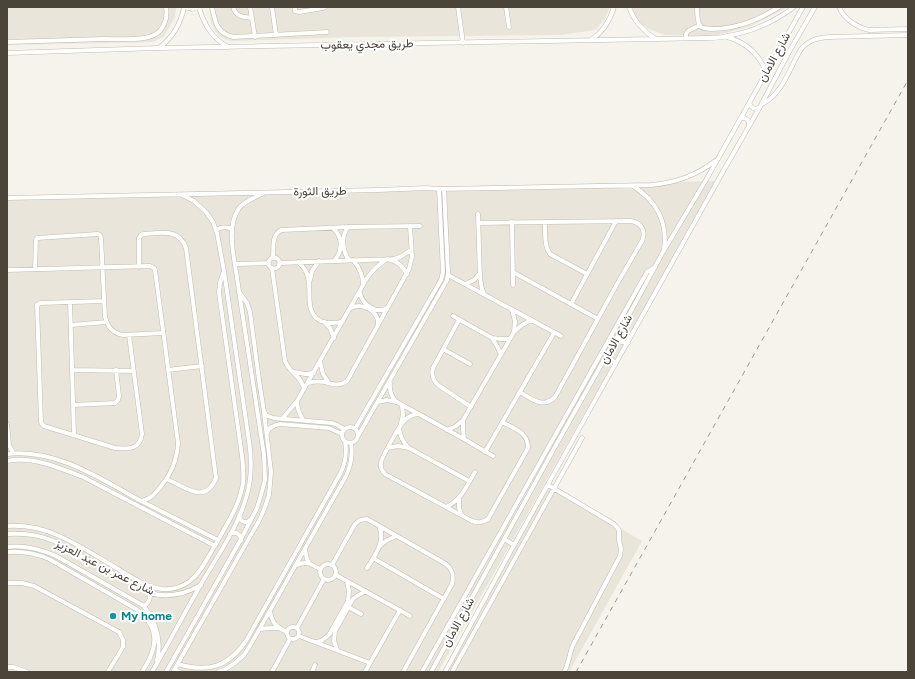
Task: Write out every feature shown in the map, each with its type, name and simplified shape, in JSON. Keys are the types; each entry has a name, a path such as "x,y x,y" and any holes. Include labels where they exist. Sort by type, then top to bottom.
{"street":[{"path":"7,42 148,38 160,31 164,26 167,14 166,7"},
{"path":"158,48 176,31 184,7 192,9 198,7 209,32 221,43 229,47"},
{"path":"212,7 216,25 224,33 234,37 327,32"},
{"path":"233,7 235,13 240,16 252,18"},
{"path":"250,7 255,36"},
{"path":"272,7 276,35"},
{"path":"295,7 295,11 298,12 325,7"},
{"path":"458,7 462,43"},
{"path":"506,7 509,27"},
{"path":"590,40 608,23 614,7"},
{"path":"628,7 640,27 657,39"},
{"path":"696,7 700,25 705,28 717,29 740,26 760,18 780,7"},
{"name":"طريق مجدي يعقوب","path":"7,53 158,48 726,37 764,26 794,7"},
{"name":"شارع الامان","path":"431,672 663,252 717,160 803,7"},
{"name":"شارع الامان","path":"445,672 514,545 815,7"},
{"path":"839,7 853,24 864,29 908,29"},
{"path":"686,38 688,31 700,25"},
{"path":"750,101 749,104 752,108 756,109 769,100 778,91 804,45 816,38 829,36 908,35"},
{"name":"طريق مجدي يعقوب","path":"726,37 739,41 751,49 760,59 766,71"},
{"path":"739,120 742,118 746,119 749,121 749,126"},
{"name":"طريق الثورة","path":"7,198 427,188 660,185 677,181 698,172 717,160"},
{"path":"632,186 649,199 662,219 665,240 663,252"},
{"path":"345,441 351,443 356,441 445,285 448,275 442,189"},
{"path":"355,429 442,280 442,189"},
{"path":"166,672 240,541 257,508 265,480 264,455 232,247 232,229 234,218 239,208 246,202 265,192"},
{"path":"152,672 239,516 250,485 251,470 251,456 224,271 216,230 208,215 200,206 181,194"},
{"path":"478,214 480,284 484,295"},
{"path":"571,304 616,221"},
{"path":"478,223 631,221 637,223 643,229 644,237 642,241 558,393 549,402 539,402 520,392"},
{"path":"512,222 513,285"},
{"path":"545,222 546,248 548,252 588,274"},
{"path":"308,383 320,381 338,385 347,381 407,274 412,257 410,226"},
{"path":"274,258 274,239 276,233 281,230 420,226"},
{"path":"216,230 226,227 232,229"},
{"path":"348,227 344,238 345,253 358,266 363,279 363,286"},
{"path":"332,228 337,232 340,239 341,250 334,261"},
{"path":"35,269 37,238 98,234 101,236 104,301 106,322 109,327 118,334 123,335 163,333"},
{"path":"139,266 139,238 141,235 172,234 183,241 186,248 216,478 214,485 210,490 199,493 193,492 167,478"},
{"path":"280,263 387,259 400,257 411,250"},
{"path":"235,264 269,263 270,260 274,258"},
{"path":"274,258 278,259 280,263"},
{"path":"282,419 304,390 360,293 367,278 373,270 387,259 394,260 399,263 407,274"},
{"path":"309,282 312,271 319,261"},
{"path":"297,262 306,271 308,276 310,307 315,316 330,328 334,338"},
{"path":"269,263 272,268 285,361 289,369 302,381 304,390"},
{"path":"272,268 277,268 280,263"},
{"path":"7,270 139,266 150,266 155,270 178,451 175,464 167,478 153,496 142,501"},
{"path":"422,672 647,272 656,267"},
{"path":"7,526 28,526 59,535 149,586 162,589 180,587 196,576 215,546 238,500 243,477 242,456 219,293 220,283 224,271"},
{"path":"513,272 598,319"},
{"path":"465,284 474,280 480,273"},
{"path":"448,275 561,336"},
{"path":"180,672 174,671 260,519 269,495 271,480 270,454 250,312 247,303 239,292"},
{"path":"360,293 363,302 376,310 382,311 388,308"},
{"path":"104,301 39,303 36,307 41,423 44,426 115,448 133,448 138,444 141,440 142,434 129,335"},
{"path":"70,302 74,435"},
{"path":"350,308 364,306 374,312 379,321 378,325"},
{"path":"512,310 515,321 514,332"},
{"path":"453,316 492,338 510,339"},
{"path":"459,320 432,372 433,379 438,385 471,406"},
{"path":"447,430 456,426 463,420 514,332 531,320"},
{"path":"324,322 333,323 343,321"},
{"path":"71,325 106,322"},
{"path":"485,452 554,333"},
{"path":"618,335 622,342 628,343"},
{"path":"492,338 498,346 501,355"},
{"path":"443,349 470,364"},
{"path":"603,361 611,359 615,365"},
{"path":"320,362 323,374 331,384"},
{"path":"168,370 202,366"},
{"path":"72,370 134,371"},
{"path":"73,405 115,403 119,396 116,370"},
{"path":"292,372 301,374 314,373"},
{"path":"253,381 259,380"},
{"path":"390,381 390,393 402,406 493,456"},
{"path":"378,402 387,400 397,402"},
{"path":"297,401 299,412 304,421"},
{"path":"402,406 403,415 400,426 380,464 382,471 385,474 476,522 488,519 528,448 528,441 521,432 502,422"},
{"path":"264,412 272,418 332,423 344,429 350,427 357,431 358,436"},
{"path":"409,448 402,439 400,434 400,426 408,418 417,414"},
{"path":"463,420 464,439"},
{"path":"7,424 9,445 13,453"},
{"path":"267,433 271,427 280,424 328,428 342,434"},
{"path":"178,664 200,668 222,664 231,658 246,641 340,474 346,455 345,441 342,437 344,429"},
{"path":"452,672 582,438"},
{"path":"552,442 556,445"},
{"path":"218,672 235,663 244,655 260,629 349,470 352,451 351,443"},
{"path":"388,448 398,446 409,448 469,482"},
{"path":"7,454 25,453 67,463 90,473 218,540"},
{"path":"264,455 270,454"},
{"path":"7,461 33,461 54,466 83,477 215,546"},
{"path":"446,507 459,499 475,472"},
{"path":"548,485 614,524 619,530 621,549 620,556 573,645 564,672"},
{"path":"113,493 116,487"},
{"path":"153,496 154,507"},
{"path":"459,499 461,515"},
{"path":"239,516 244,522 250,520"},
{"path":"332,565 357,522 367,519 450,567 453,575 452,584 403,672"},
{"path":"367,568 381,542 381,530 378,525"},
{"name":"شارع عمر بن عبد العزيز","path":"7,534 33,534 56,542 149,593 162,596 176,595 193,589 201,584"},
{"path":"230,534 238,534 241,538 240,541"},
{"path":"56,542 59,535"},
{"path":"379,547 387,540 397,536"},
{"path":"504,539 514,545"},
{"name":"شارع عمر بن عبد العزيز","path":"7,547 21,546 45,551 144,606 154,621 159,639 159,653 155,667"},
{"path":"305,549 306,559 309,563 320,569"},
{"path":"7,552 28,553 49,559 143,614 149,621 153,630 154,648 142,672"},
{"path":"92,562 96,556"},
{"path":"373,558 444,599"},
{"path":"485,560 490,563"},
{"path":"295,566 309,563"},
{"path":"324,565 332,565 336,569 336,574 332,579 324,579 320,575 320,569 324,565"},
{"path":"336,574 410,616"},
{"path":"129,582 132,577"},
{"path":"299,636 299,631 297,628 324,579"},
{"path":"316,642 321,641 329,635 348,601 349,591 347,581"},
{"path":"7,583 22,583 34,586 119,632 122,636 123,647 108,672"},
{"path":"337,650 335,646 335,631 354,599 366,591"},
{"path":"144,606 150,599 149,593"},
{"path":"124,603 128,597"},
{"path":"483,602 489,605"},
{"path":"348,607 362,614"},
{"path":"270,610 273,620 278,628"},
{"path":"365,672 400,610"},
{"path":"260,629 278,628 287,632 290,639"},
{"path":"287,632 290,628 297,628"},
{"path":"190,630 195,633"},
{"path":"299,636 370,663"},
{"path":"290,639 294,640 299,636"},
{"path":"272,672 290,639"},
{"path":"452,658 458,662"},
{"path":"312,672 314,665"},
{"path":"7,667 13,667 27,672"}],"shaded area":[{"path":"7,7 176,8 175,17 163,37 153,42 7,45"},
{"path":"209,7 609,7 609,9 605,19 595,30 561,35 354,37 230,41 221,37 216,32 211,23"},
{"path":"632,7 788,7 751,26 718,35 706,36 665,35 649,29 635,16"},
{"path":"714,181 715,183 438,672 7,672 7,197 218,191"},
{"path":"546,485 642,541 569,672 442,672"}],"railway":[{"path":"576,672 908,80"}],"place":[{"name":"My home","path":"113,616"}]}
